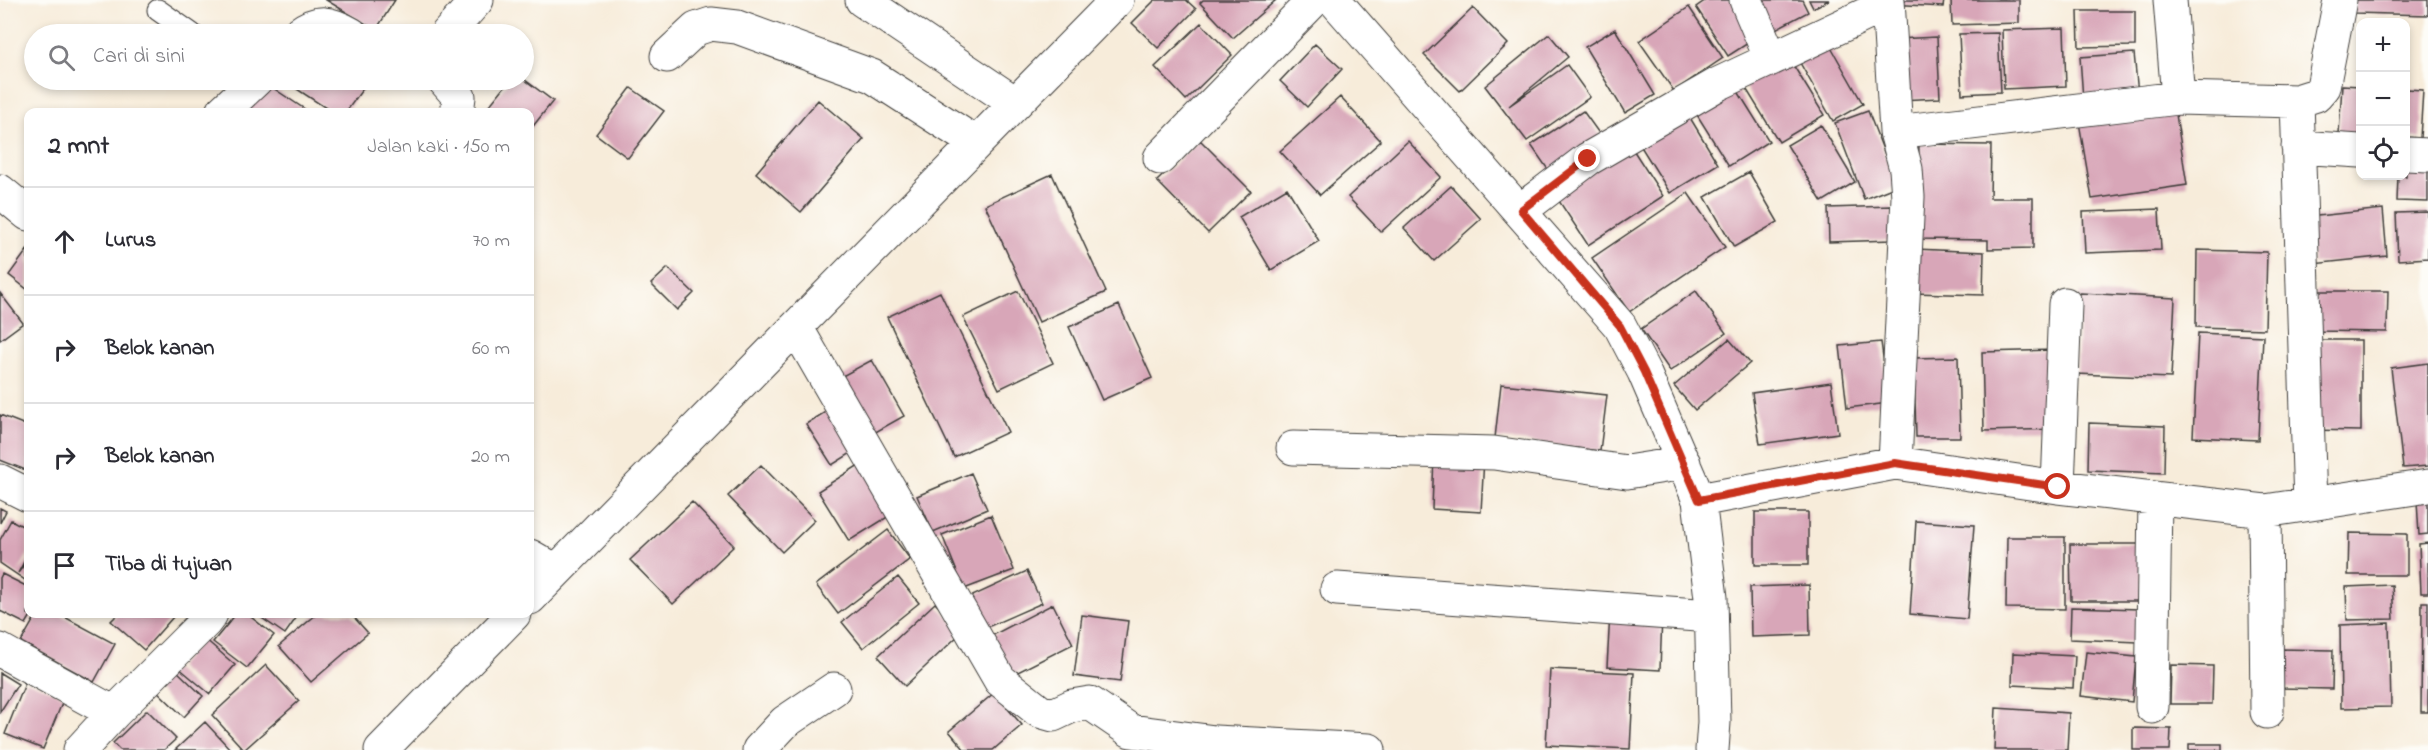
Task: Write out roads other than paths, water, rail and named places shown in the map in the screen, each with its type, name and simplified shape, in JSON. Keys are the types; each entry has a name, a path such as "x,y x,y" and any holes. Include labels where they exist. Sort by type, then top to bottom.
{"street":[{"path":"456,24 477,0"},
{"path":"862,0 1015,103"},
{"path":"534,588 543,564 796,327 1117,0"},
{"path":"1160,158 1314,0"},
{"path":"1334,0 1521,210 1620,326 1644,372 1699,500 1712,616 1714,722 1712,750"},
{"path":"1746,0 1772,59"},
{"path":"2170,0 2178,98"},
{"path":"1896,132 2178,98 2297,101 2316,95 2323,87 2340,0"},
{"path":"1521,210 1588,159 1718,84 1888,2 1896,132 1906,169 1908,197 1895,463"},
{"path":"667,56 696,29 711,24 737,27 872,76 976,143"},
{"path":"226,108 245,90"},
{"path":"453,90 459,97 458,108"},
{"path":"2297,101 2310,504"},
{"path":"2298,147 2356,151"},
{"path":"2410,154 2428,155"},
{"path":"0,191 24,211"},
{"path":"2058,487 2065,304"},
{"path":"796,327 1000,680 1039,711 1053,715 1072,706 1090,704 1131,731 1215,741 1368,750"},
{"path":"1293,448 1494,453 1627,471 1684,463"},
{"path":"1699,500 1895,463 2058,487 2265,511 2428,486"},
{"path":"0,481 24,493"},
{"path":"2151,707 2155,498"},
{"path":"2265,511 2267,712"},
{"path":"1337,589 1712,616"},
{"path":"80,750 208,618"},
{"path":"396,745 510,618"},
{"path":"0,650 114,713"},
{"path":"759,750 786,722 834,688"}],"lane":[{"path":"158,10 178,24"}]}
